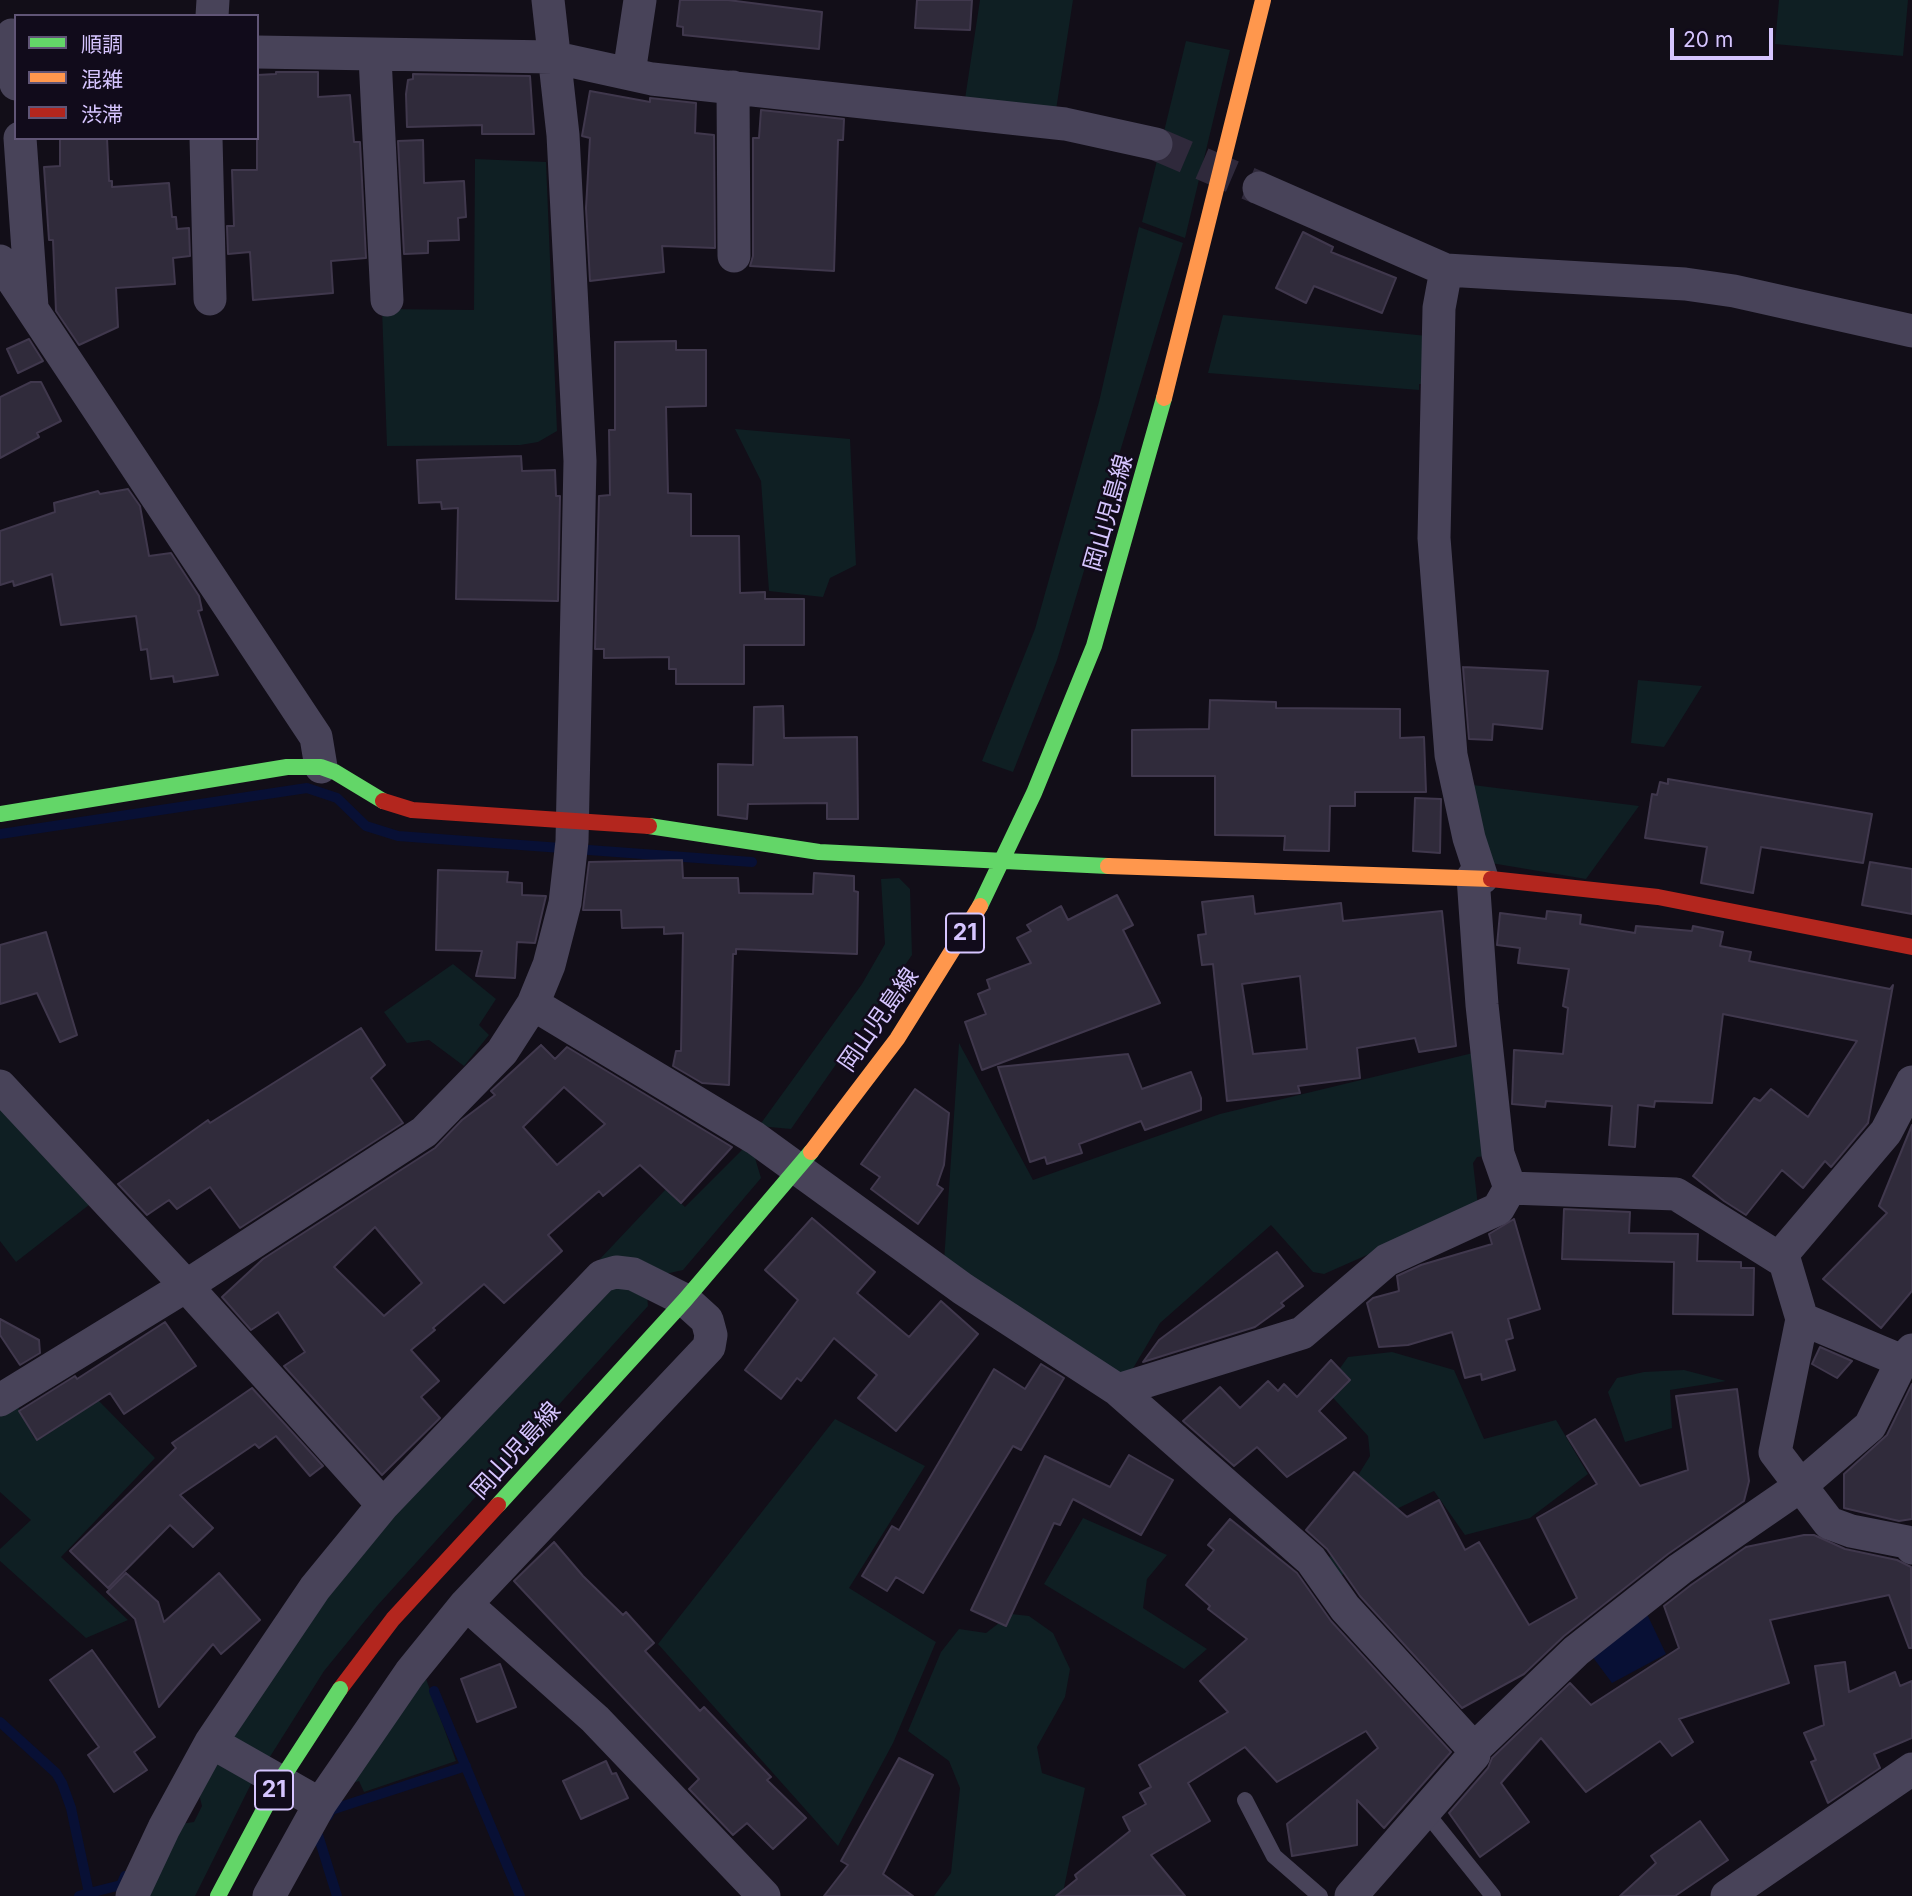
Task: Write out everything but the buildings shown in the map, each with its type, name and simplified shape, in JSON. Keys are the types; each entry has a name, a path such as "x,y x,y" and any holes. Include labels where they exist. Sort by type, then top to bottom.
{"main road":[{"name":"岡山児島線","path":"218,1896 275,1789 340,1689 393,1619 685,1300 799,1168 897,1039 961,940 1003,863 1051,756 1094,646 1149,457 1263,0"},
{"path":"0,814 287,767 321,767 335,772 384,802 412,810 571,841 658,827 819,852 1658,897 1912,947"}],"street":[{"path":"0,1400 179,1278 424,1132 502,1052 533,1004 559,929 571,841 580,461 563,135 543,57 548,0"},
{"path":"629,73 639,0"},
{"path":"9,35 14,70"},
{"path":"259,52 375,57 543,57 629,73 733,87 1065,124 1156,144"},
{"path":"375,57 387,300"},
{"path":"733,87 734,256"},
{"path":"20,140 32,309"},
{"path":"206,140 210,299"},
{"path":"1259,188 1446,270 1685,284 1734,290 1912,331"},
{"path":"0,261 316,737 321,767"},
{"path":"1118,1391 1302,1333 1387,1260 1498,1209 1510,1188 1498,1154 1476,886 1469,838 1451,755 1434,538 1439,308 1446,270"},
{"path":"533,1004 755,1138 963,1289 1118,1391 1311,1560 1345,1608 1474,1749 1474,1755 1350,1896"},
{"path":"1779,1258 1886,1132 1912,1082"},
{"path":"0,1086 179,1278 383,1505"},
{"path":"1510,1188 1676,1194 1785,1262 1802,1319 1775,1452 1829,1523 1851,1531 1908,1542 1912,1548"},
{"path":"132,1896 164,1828 211,1742 315,1588 383,1505 602,1276 616,1272 633,1274 685,1300 707,1320 711,1335 709,1347 466,1604 410,1674 320,1804 269,1896"},
{"path":"1474,1749 1576,1651 1680,1569 1799,1487 1871,1426 1907,1355 1802,1319"},
{"path":"466,1604 595,1719 764,1896"},
{"path":"211,1742 320,1804"},
{"path":"1727,1896 1912,1769"}],"lane":[{"path":"1245,1800 1274,1856 1320,1896"},
{"path":"1424,1810 1493,1896"}],"shaded area":[{"path":"980,0 1073,0 1056,110 965,99"},
{"path":"1779,0 1908,0 1903,56 1775,44"},
{"path":"1186,41 1230,50 1185,238 1142,222"},
{"path":"475,159 546,162 557,431 538,442 520,445 387,446 382,309 474,310"},
{"path":"1139,227 1183,243 1057,660 1013,772 982,761 1035,629 1099,402"},
{"path":"1223,315 1427,336 1426,384 1419,384 1419,390 1208,373"},
{"path":"735,429 850,439 856,565 830,578 823,597 769,591 761,481"},
{"path":"1638,680 1702,686 1664,747 1631,743"},
{"path":"1465,784 1639,806 1586,879 1491,863"},
{"path":"899,878 910,889 912,955 791,1129 759,1126 862,984 885,944 881,879"},
{"path":"453,964 496,999 479,1025 489,1035 464,1066 429,1040 407,1043 384,1012"},
{"path":"959,1043 1033,1180 1220,1114 1473,1053 1486,1156 1477,1157 1473,1163 1478,1206 1324,1274 1313,1272 1271,1225 1160,1323 1132,1370 1119,1373 944,1261"},
{"path":"0,1099 94,1201 16,1262 0,1241"},
{"path":"745,1147 755,1158 761,1178 683,1270 665,1274 599,1260 666,1189 685,1207"},
{"path":"623,1283 647,1295 648,1306 377,1606 324,1671 266,1763 225,1741 288,1646 414,1491 609,1286"},
{"path":"1392,1352 1454,1370 1484,1439 1556,1420 1588,1474 1530,1518 1465,1535 1434,1491 1384,1515 1341,1577 1326,1561 1368,1511 1349,1490 1370,1456 1368,1436 1325,1389 1348,1357"},
{"path":"1684,1370 1726,1381 1670,1390 1672,1428 1625,1442 1608,1392 1617,1378 1644,1372"},
{"path":"97,1399 155,1458 61,1557 128,1620 86,1638 0,1561 0,1549 31,1520 0,1492 0,1410 15,1401 34,1438"},
{"path":"835,1419 925,1466 849,1588 936,1642 893,1743 838,1846 658,1644"},
{"path":"1083,1518 1167,1555 1147,1579 1143,1608 1207,1649 1184,1669 1044,1584"},
{"path":"1011,1614 1029,1616 1053,1633 1070,1669 1065,1697 1037,1747 1042,1773 1085,1788 1063,1892 1059,1896 934,1896 951,1873 960,1788 949,1761 908,1731 941,1652 959,1629 986,1633"},
{"path":"426,1679 456,1761 364,1792 359,1781 342,1786"},
{"path":"213,1755 253,1780 195,1896 143,1896 173,1825 194,1822 202,1806 197,1786"}],"water":[{"path":"1646,1612 1666,1654 1612,1683 1592,1656"}],"waterway":[{"path":"0,834 307,788 337,798 366,826 398,836 752,862"},
{"path":"434,1691 520,1896"},
{"path":"0,1722 56,1773 62,1783 71,1808 89,1893 79,1896"},
{"path":"328,1816 331,1810 466,1766"},
{"path":"318,1835 337,1896"},
{"path":"89,1893 121,1885 125,1876"}],"tunnel":[{"path":"1156,144 1259,188"}],"traffic: fast":[{"path":"980,906 1034,793 1094,646 1164,398"},
{"path":"0,814 287,767 321,767 335,772 383,801"},
{"path":"649,826 819,852 1108,866"},
{"path":"498,1505 685,1300 811,1152"},
{"path":"218,1896 275,1789 340,1689"}],"traffic: slow":[{"path":"1164,398 1263,0"},
{"path":"1108,866 1491,879"},
{"path":"811,1152 897,1039 980,906"}],"traffic: jam":[{"path":"383,801 412,810 649,826"},
{"path":"1491,879 1658,897 1912,947"},
{"path":"340,1689 393,1619 498,1505"}]}
